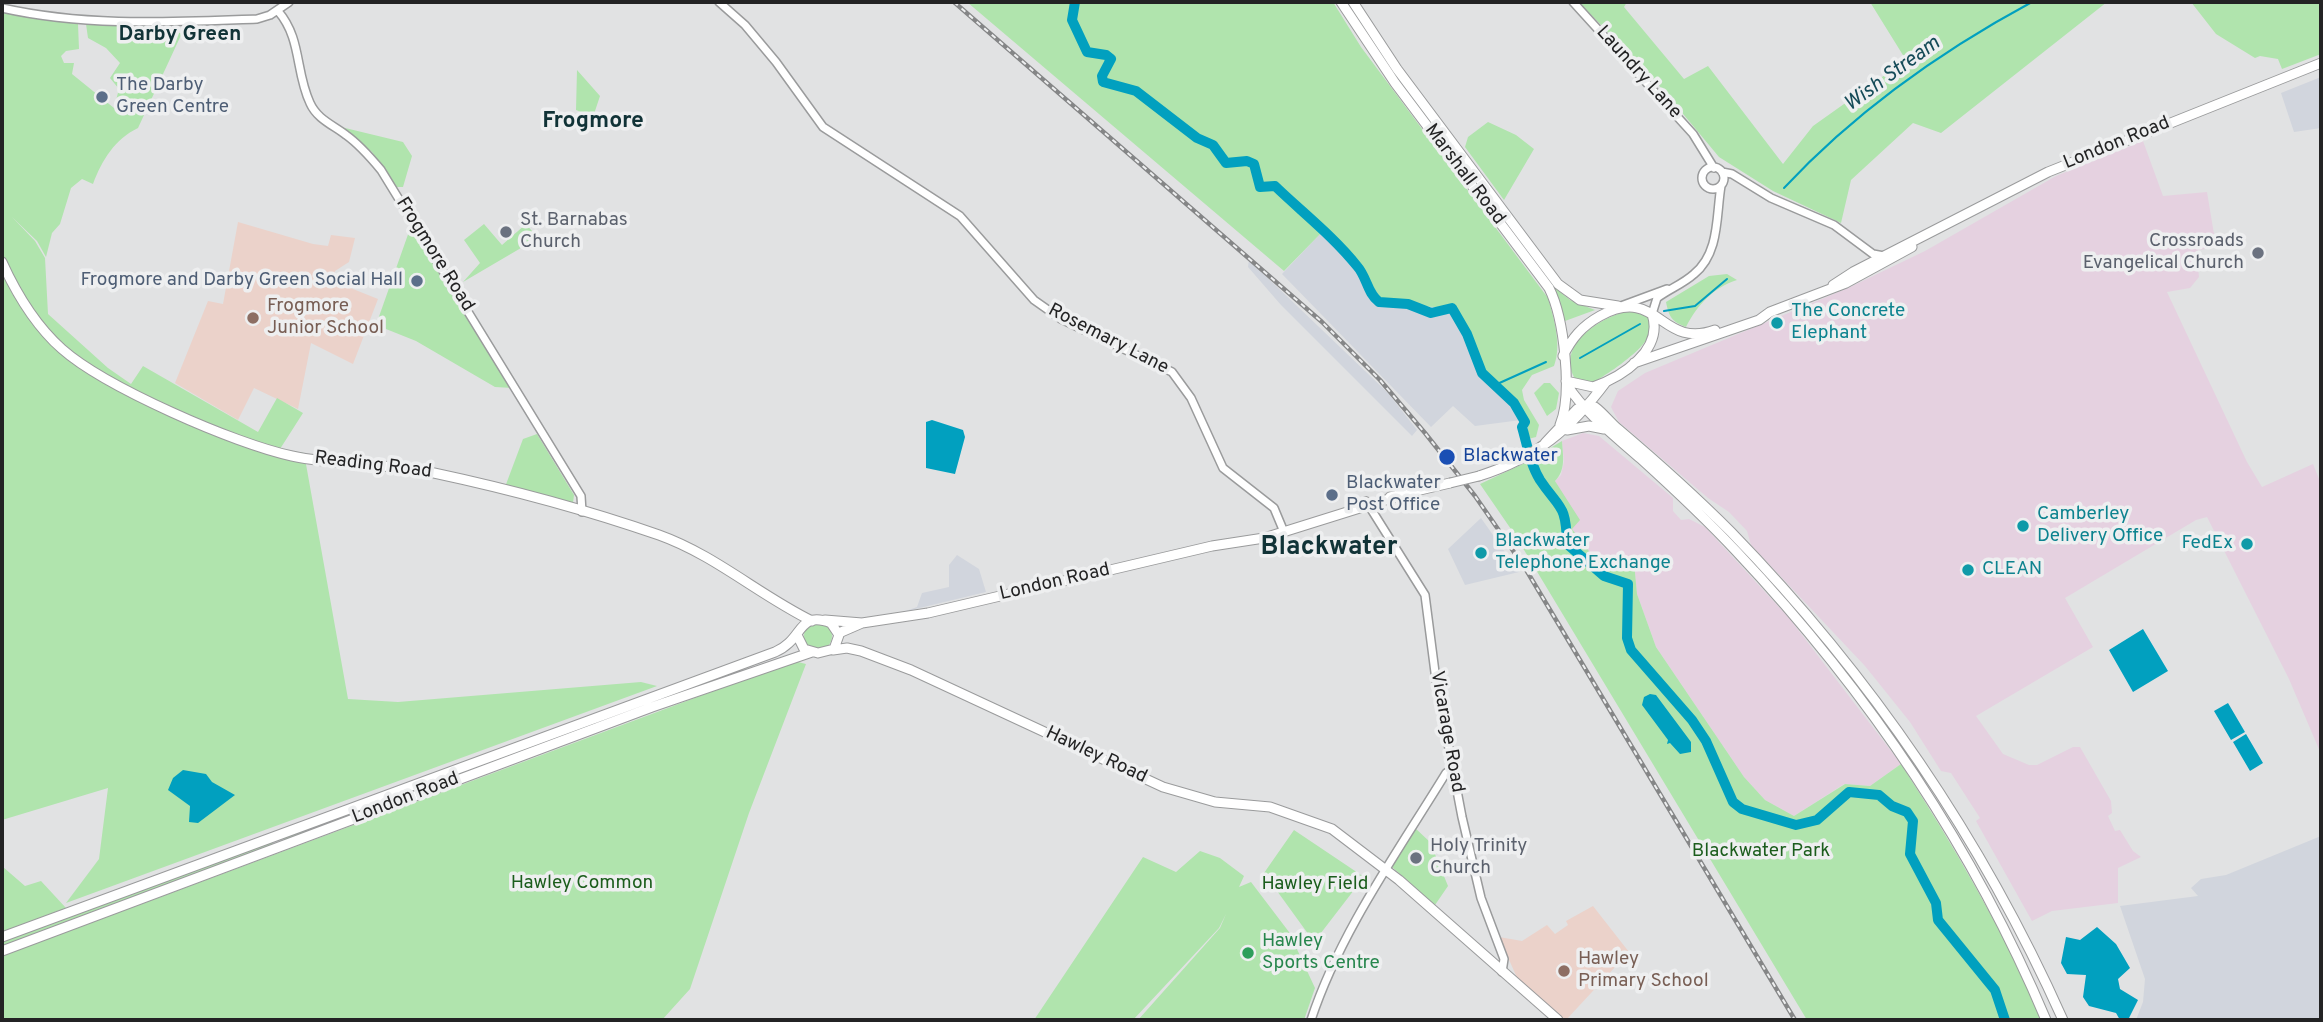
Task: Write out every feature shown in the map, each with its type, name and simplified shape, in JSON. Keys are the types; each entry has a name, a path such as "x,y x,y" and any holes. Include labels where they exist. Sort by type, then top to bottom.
{"main road":[{"name":"Marshall Road","path":"1341,2 1395,83 1546,284 1559,313 1566,383"},
{"name":"Marshall Road","path":"1353,2 1397,69 1558,284 1580,300 1640,306 1652,314"},
{"name":"London Road","path":"1634,363 1717,336 1833,285 2060,166 2321,63"},
{"name":"London Road","path":"1872,266 1884,256 1920,240"},
{"name":"Reading Road","path":"2,262 24,306 63,350 116,383 215,430 292,456 433,473 582,512 683,545 812,621"},
{"path":"1563,357 1582,328 1620,306"},
{"name":"London Road","path":"1652,314 1678,331 1694,335 1770,312"},
{"path":"1566,383 1586,388 1609,380 1634,363 1652,341 1655,327 1652,314"},
{"name":"London Road","path":"839,637 862,623 928,613 1248,540 1367,504 1479,476 1522,457 1563,429 1609,380"},
{"path":"1604,414 1601,400 1609,380"},
{"path":"1566,383 1606,430 1726,534 1827,653 1908,762 1996,910 2046,1020"},
{"path":"1566,383 1563,429 1584,426 1606,430"},
{"path":"1585,407 1604,414 1815,624 1903,735 1985,868 2063,1020"},
{"path":"788,609 802,647 812,652 833,650 839,637 833,625 823,620 803,624 798,634"},
{"name":"London Road","path":"823,620 847,619 862,623"},
{"name":"London Road","path":"2,937 775,652 788,647 798,634"},
{"name":"Hawley Road","path":"839,637 847,648"},
{"name":"Hawley Road","path":"833,650 847,648 911,670 1149,782 1215,802 1252,804 1303,816 1332,828 1558,1020"},
{"name":"London Road","path":"2,951 652,707 812,652"},
{"path":"277,835 281,845"}],"street":[{"path":"2,8 63,20 112,23 257,19 278,11 289,2"},
{"name":"Rosemary Lane","path":"719,2 746,25 823,127 965,220 1007,273 1034,300 1061,318 1172,372 1191,398 1223,468 1274,508 1283,529"},
{"name":"Laundry Lane","path":"1573,2 1693,134 1714,168"},
{"name":"Frogmore Road","path":"278,11 288,23 296,42 307,95 314,111 362,149 381,170 581,496 582,512"},
{"name":"Laundry Lane","path":"1701,147 1705,171"},
{"path":"1717,187 1703,182 1705,171 1714,168 1732,174 1771,198 1815,215 1873,254 1884,256"},
{"path":"1652,314 1654,302 1693,275 1707,260 1716,221 1717,187 1724,179 1722,172"},
{"path":"1858,242 1872,266"},
{"path":"1620,306 1638,297 1671,288"},
{"name":"Vicarage Road","path":"1367,504 1425,595 1453,768 1479,892 1504,959 1502,972"},
{"path":"1311,1020 1322,987 1385,872 1446,773 1453,768"}],"shaded area":[{"path":"2321,77 2321,128 2294,132 2281,93"},
{"path":"2143,141 2163,196 2207,192 2216,246 2196,251 2199,277 2190,288 2167,292 2247,462 2262,487 2313,464 2321,484 2321,754 2289,679 2207,517 2196,520 2065,598 2093,647 1976,716 2003,754 2029,765 2037,765 2073,747 2080,747 2111,801 2112,813 2108,816 2115,831 2120,830 2133,851 2141,857 2118,868 2118,903 2052,911 2032,921 1976,821 1980,818 1951,773 1941,771 1910,722 1865,666 1751,545 1747,531 1729,512 1708,498 1619,422 1611,407 1618,391 1645,373 1848,288 1925,251 2056,176"},
{"name":"Frogmore Junior School","path":"238,222 313,244 328,246 331,235 355,238 349,262 335,271 333,281 378,299 353,364 311,343 298,409 254,388 238,420 175,383 208,301 223,304"},
{"path":"1321,233 1356,267 1373,299 1379,304 1407,305 1431,314 1452,309 1466,335 1481,374 1512,404 1521,420 1475,426 1453,406 1431,427 1282,274"},
{"path":"1249,260 1388,393 1417,430 1412,436 1281,305 1248,267"},
{"path":"1583,433 1599,436 1673,498 1673,511 1681,520 1689,519 1705,527 1789,618 1901,764 1870,786 1844,784 1794,816 1765,800 1744,777 1656,647 1637,594 1634,562 1607,568 1595,560 1572,529 1555,481 1561,475 1564,462 1562,441"},
{"path":"1481,518 1519,572 1465,585 1448,549"},
{"path":"957,555 979,569 986,592 903,612 917,607 922,593 949,587 949,565"},
{"path":"2321,836 2321,1020 2136,1020 2143,1002 2145,979 2120,906 2198,896 2191,888 2201,879 2226,875"},
{"name":"Hawley Primary School","path":"1593,906 1629,952 1566,1020 1518,980 1499,937 1522,941 1547,925 1555,934 1568,925 1566,921"}],"green space":[{"path":"967,2 1333,2 1361,47 1548,298 1557,341 1554,366 1532,375 1522,390 1524,400 1539,425 1536,437 1528,439 1528,422 1516,402 1484,371 1468,330 1453,305 1434,307 1380,298 1359,263 1325,229 1284,271"},
{"path":"1579,2 1627,2 1624,7 1684,79 1708,66 1783,164 1813,126 1906,60 1870,2 2107,2 1941,133 1913,123 1851,180 1841,223 1773,191 1719,157 1664,91"},
{"path":"2191,2 2321,2 2321,54 2282,69 2278,59 2260,56 2255,58 2216,34"},
{"path":"2,10 78,24 79,49 66,51 61,56 64,63 74,63 72,74 114,108 119,89 110,78 120,63 106,48 88,38 86,24 159,26 157,37 165,39 170,33 182,33 138,128 110,151 93,184 82,179 71,188 60,224 52,233 46,257 37,241 12,217 35,241 45,258 48,314 108,368 131,384 143,366 258,432 277,398 303,413 280,449 304,453 348,699 398,702 641,682 657,686 66,903 99,859 108,788 2,820"},
{"path":"577,70 600,96 593,117 576,110"},
{"path":"1488,122 1516,135 1534,149 1504,200 1465,147 1468,137"},
{"path":"341,127 403,142 412,156 403,187 397,187 372,152"},
{"path":"1497,209 1559,291 1570,300 1595,310 1565,321 1551,283"},
{"path":"484,224 502,245 526,224 538,238 463,282 480,263 464,240"},
{"path":"411,226 513,388 495,387 416,341 376,325"},
{"path":"1727,274 1737,280 1721,287 1707,298 1686,327 1672,318 1666,302 1709,276"},
{"path":"1634,310 1648,317 1652,326 1649,337 1640,348 1594,382 1576,380 1571,367 1571,355 1585,333 1609,318"},
{"path":"1544,383 1550,383 1559,393 1556,409 1547,416 1534,393"},
{"path":"537,434 574,495 573,503 505,487 523,439"},
{"name":"Blackwater Park","path":"1562,441 1562,467 1555,481 1580,520 1572,529 1595,559 1607,567 1634,562 1637,594 1656,647 1744,777 1765,800 1794,816 1845,784 1870,786 1901,764 1977,889 2043,1020 1807,1020 1515,535 1480,484 1527,462"},
{"path":"818,622 828,626 832,636 828,646 818,650 808,646 804,636 808,626"},
{"name":"Hawley Common","path":"794,661 806,664 749,813 690,989 662,1020 2,1020 2,956"},
{"path":"648,703 285,840 281,838"},
{"path":"1415,828 1430,842 1448,886 1435,905 1392,867"},
{"name":"Hawley Field","path":"1294,830 1364,877 1314,942 1264,873"},
{"path":"274,840 272,845 2,946 2,940"},
{"path":"1200,851 1220,858 1244,876 1239,887 1251,882 1289,932 1315,988 1304,1020 1138,1020 1220,928 1226,914 1219,928 1133,1020 1034,1020 1143,857 1176,872"},
{"path":"2,855 3,867 25,886 41,881 66,908 2,932"}],"water":[{"path":"932,420 963,430 965,437 955,474 926,468 926,422"},
{"path":"2143,629 2168,671 2133,692 2109,650"},
{"path":"1656,695 1691,742 1691,752 1680,754 1670,743 1667,744 1668,740 1642,705 1644,697"},
{"path":"2228,703 2245,732 2231,740 2214,711"},
{"path":"2246,734 2263,763 2250,771 2233,742"},
{"path":"183,770 206,774 212,782 235,795 198,823 189,822 190,806 168,790 173,778"},
{"path":"2097,927 2116,944 2130,968 2118,979 2120,989 2138,1000 2128,1020 2120,1020 2116,1013 2089,1006 2083,997 2086,975 2067,974 2061,963 2066,937 2080,940"}],"waterway":[{"path":"1075,2 1072,20 1087,52 1106,55 1111,59 1102,76 1103,82 1136,91 1197,138 1213,145 1226,163 1247,161 1254,164 1260,187 1275,186 1328,235 1360,270 1379,302 1408,304 1431,313 1452,308 1467,334 1482,373 1514,403 1525,422 1522,427 1531,461 1540,480 1563,514 1567,544 1604,576 1628,584 1627,638 1631,650 1692,720 1706,741 1733,802 1742,809 1796,825 1817,820 1849,792 1879,795 1892,806 1907,812 1913,821 1910,854 1936,903 1938,920 1995,990 2005,1020"},
{"name":"Wish Stream","path":"1784,188 1840,134 1900,85 1965,41 2032,2"},
{"name":"Wish Stream","path":"1664,311 1695,306 1727,279"},
{"name":"Wish Stream","path":"1580,358 1640,324"},
{"name":"Wish Stream","path":"1495,385 1546,362"}],"railway":[{"path":"954,2 1322,322 1380,380 1425,433 1475,496 1525,568 1795,1020"}],"place":[{"name":"The Darby Green Centre","path":"102,97"},
{"name":"St. Barnabas Church","path":"506,232"},
{"name":"Crossroads Evangelical Church","path":"2258,253"},
{"name":"Frogmore and Darby Green Social Hall","path":"417,281"},
{"name":"Frogmore Junior School","path":"253,318"},
{"name":"The Concrete Elephant","path":"1777,323"},
{"name":"Blackwater","path":"1447,457"},
{"name":"Blackwater Post Office","path":"1332,495"},
{"name":"Camberley Delivery Office","path":"2023,526"},
{"name":"FedEx","path":"2247,544"},
{"name":"Blackwater Telephone Exchange","path":"1481,553"},
{"name":"CLEAN","path":"1968,570"},
{"name":"Holy Trinity Church","path":"1416,858"},
{"name":"Hawley Sports Centre","path":"1248,953"},
{"name":"Hawley Primary School","path":"1564,971"}],"district":[{"name":"Darby Green","path":"180,36"},
{"name":"Frogmore","path":"593,122"},
{"name":"Blackwater","path":"1329,549"}]}
